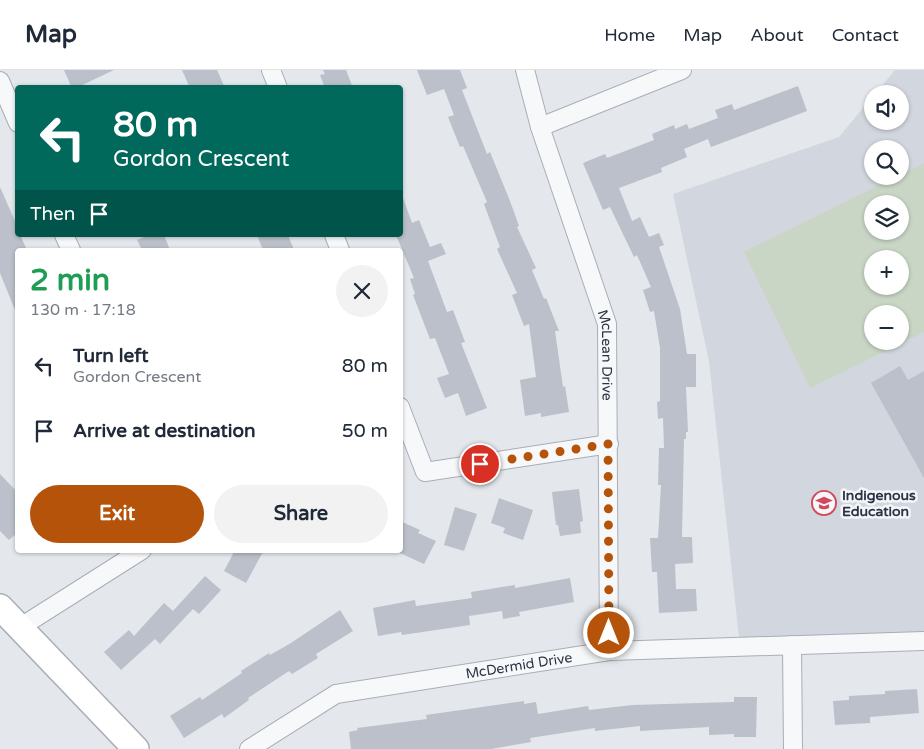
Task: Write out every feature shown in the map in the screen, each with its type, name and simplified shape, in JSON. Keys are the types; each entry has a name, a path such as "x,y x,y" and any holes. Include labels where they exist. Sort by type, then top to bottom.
{"street":[{"path":"271,70 277,85"},
{"name":"McLean Drive","path":"525,70 540,128 607,324 610,652"},
{"path":"540,128 682,70"},
{"path":"0,81 15,116"},
{"path":"403,414 425,472 608,444"},
{"path":"19,628 137,553"},
{"path":"0,607 136,749"},
{"name":"McDermid Drive","path":"249,749 336,694 610,652 924,641"},
{"path":"792,645 793,749"}],"shaded area":[{"name":"Indigenous Education","path":"895,70 924,70 924,645 741,656 709,361 673,194 839,137 864,107 864,130 909,130 909,85 882,85"}],"green space":[{"path":"924,163 924,332 909,339 909,305 864,305 864,350 887,350 810,388 744,252 880,185 909,185 909,170"}],"building":[{"path":"64,70 114,70 82,85 71,85"},
{"path":"182,70 217,70 224,85 189,85"},
{"path":"323,70 346,70 352,85 324,85 320,75 325,74"},
{"path":"417,70 460,70 467,88 462,90 487,154 490,152 510,201 519,226 517,227 536,268 532,270 559,331 555,331 563,387 565,386 569,412 541,417 541,413 525,416 520,380 536,377 529,324 524,326 512,295 517,293 497,249 500,247 484,204 487,202 463,146 460,147 448,117 454,115 444,89 427,95"},
{"path":"798,86 807,111 711,147 708,139 684,149 687,157 661,168 662,172 619,188 632,221 640,217 649,237 659,233 664,245 659,247 680,309 687,354 696,354 696,387 686,387 688,432 686,432 686,439 684,439 682,537 692,537 693,563 675,564 676,589 696,589 697,611 659,613 657,572 652,572 650,538 658,538 661,485 658,485 659,448 664,448 663,418 658,419 657,402 660,401 660,348 654,311 650,312 643,290 651,287 637,255 634,257 610,207 603,210 583,163 605,154 607,158 654,140 652,134 674,125 675,129 687,124 689,129 718,118 715,110 732,104 734,110"},
{"path":"0,187 15,221 15,237 21,237 26,248 15,248 15,310 0,273"},
{"path":"403,198 412,223 419,220 430,247 441,243 446,254 428,261 447,312 453,310 465,342 461,343 487,408 466,416 458,393 445,398 437,378 449,374 435,338 430,339 413,295 415,294 410,279 414,278 397,237 403,237"},
{"path":"144,237 165,237 169,248 141,248 137,240"},
{"path":"258,237 289,237 293,248 262,248"},
{"path":"900,366 908,380 924,371 924,478 871,383"},
{"path":"0,474 15,490 15,535 9,540 0,531"},
{"path":"579,489 583,521 580,522 581,533 560,536 558,525 556,525 552,492"},
{"path":"499,498 533,510 523,540 503,533 505,528 491,523"},
{"path":"455,507 477,514 464,551 444,545"},
{"path":"403,522 420,530 418,533 436,541 424,564 400,553 403,553"},
{"path":"233,553 262,553 246,583 224,571"},
{"path":"205,576 221,590 199,614 193,609 160,644 155,639 121,670 104,652 129,630 134,636 164,603 173,611"},
{"path":"570,578 574,602 519,612 520,616 503,619 502,611 469,616 470,625 402,635 401,632 378,636 373,608 415,600 416,606 472,598 471,592 515,585 515,588"},
{"path":"340,610 353,631 316,654 318,658 292,674 289,671 248,698 249,700 224,718 222,714 184,738 170,716 200,697 202,700 242,673 241,671 269,653 270,655 291,643"},
{"path":"917,689 919,713 870,717 870,723 835,725 833,701 849,700 849,696 885,694 885,691"},
{"path":"734,697 757,697 756,737 734,737 734,734 709,735 709,727 640,731 640,726 595,731 595,728 530,738 531,742 491,749 351,749 349,732 358,730 357,728 427,719 426,715 524,701 524,704 536,702 538,714 588,706 589,710 632,705 734,702"}],"place":[{"name":"Indigenous Education","path":"824,503"}],"route":[{"path":"480,464 608,444 609,633"}]}
